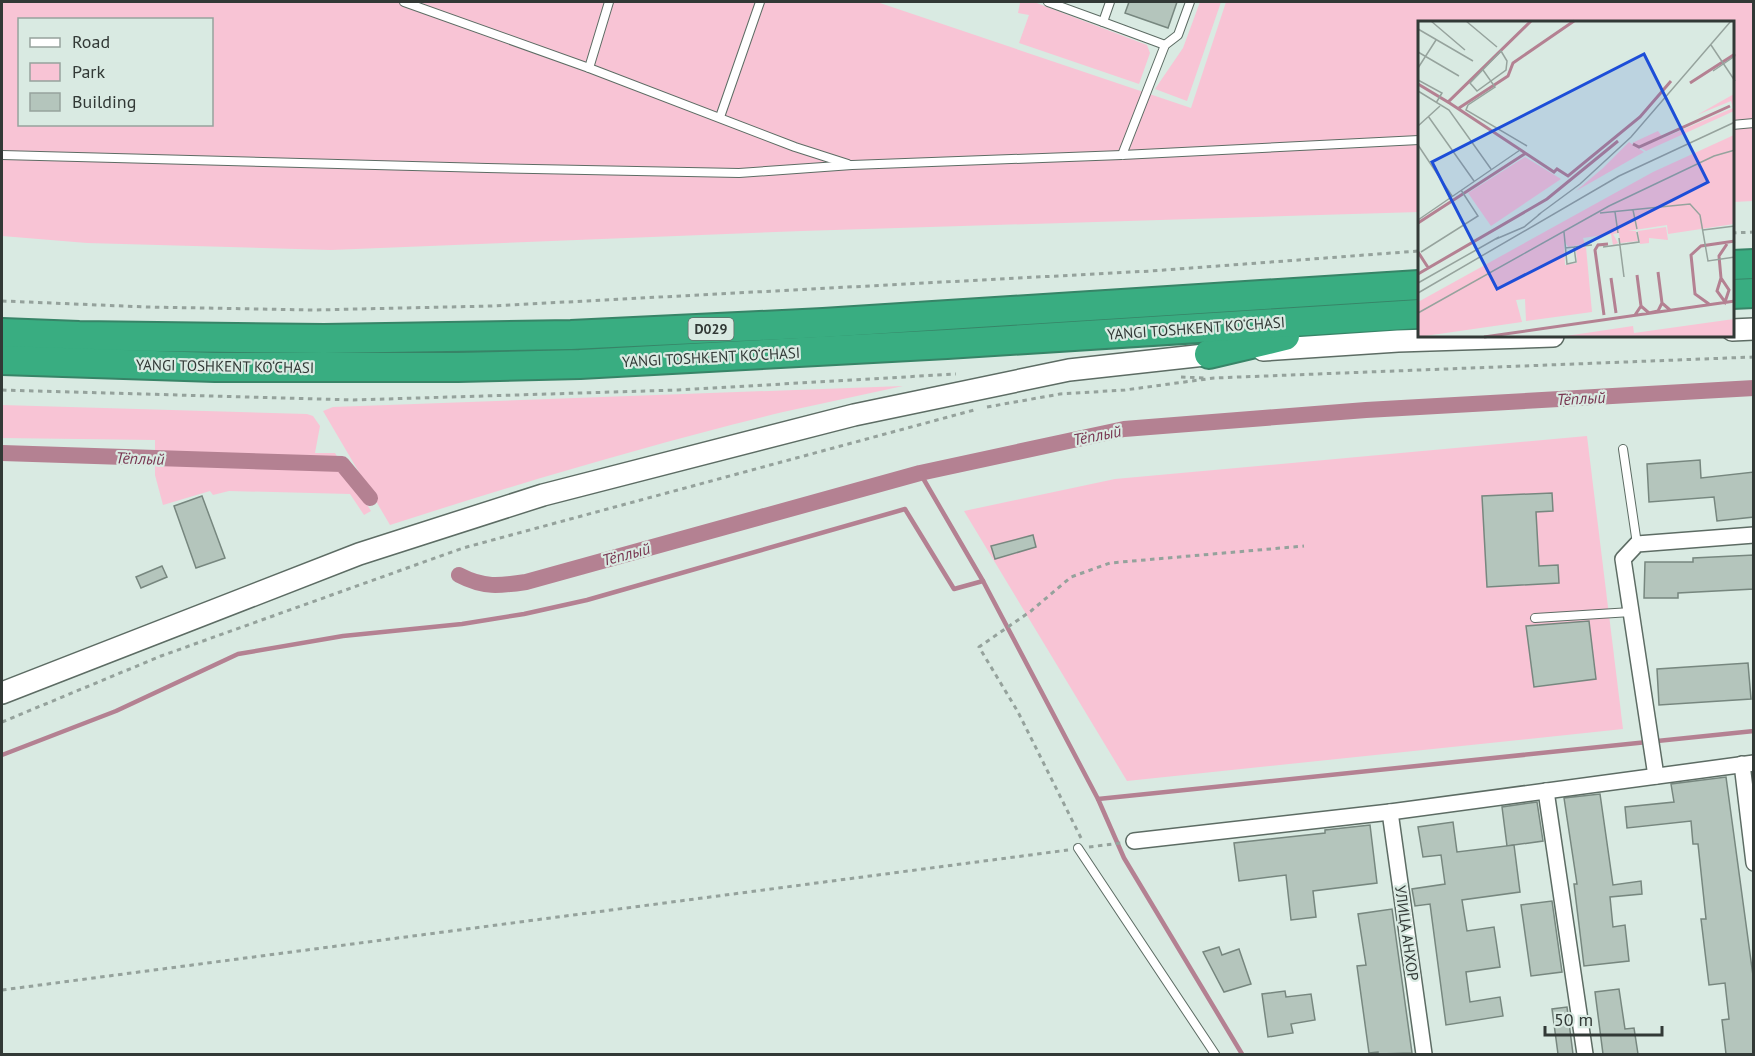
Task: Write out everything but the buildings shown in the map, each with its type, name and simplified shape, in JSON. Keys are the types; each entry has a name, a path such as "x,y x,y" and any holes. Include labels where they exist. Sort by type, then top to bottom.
{"highway":[{"path":"1734,265 1754,264"},
{"name":"YANGI TOSHKENT KO‘CHASI","path":"2,333 101,337 324,339 571,335 823,323 1418,285"},
{"path":"1734,294 1754,293"},
{"name":"YANGI TOSHKENT KO‘CHASI","path":"2,360 259,367 458,367 580,364 714,358 1418,314"},
{"path":"1214,366 1366,317 1418,321"}],"main road":[{"path":"1734,330 1754,329"},
{"path":"2,693 358,554 543,495 854,415 1069,370 1214,366 1398,341 1491,338"}],"street":[{"path":"1656,776 1623,558 1637,544 1754,535"},
{"path":"1134,841 1390,812 1748,764 1754,863"},
{"path":"1546,791 1585,1054"},
{"name":"УЛИЦА АНХОР","path":"1390,812 1424,1054"}],"lane":[{"path":"404,2 589,68 795,147 852,165"},
{"path":"589,68 609,2"},
{"path":"720,117 760,2"},
{"path":"1048,2 1165,45"},
{"path":"1103,22 1110,2"},
{"path":"1122,155 1165,45 1179,35 1190,2"},
{"path":"1734,124 1754,123"},
{"path":"2,154 739,173 852,165 1122,155 1418,140"},
{"path":"1623,449 1637,544"},
{"path":"1535,618 1631,612"},
{"path":"1082,848 1215,1054"}],"path":[{"path":"1734,233 1754,232"},
{"path":"2,301 147,307 314,310 491,306 1151,271 1418,251"},
{"path":"2,722 161,656 463,548 978,409 1060,394 1125,390 1214,366 1754,357"},
{"path":"1174,377 1214,366"},
{"path":"2,390 364,399 678,390 957,374"},
{"path":"1082,848 1018,712 979,647 1031,611 1071,578 1110,563 1304,546"},
{"path":"2,990 1134,841"}],"green space":[{"path":"2,2 877,2 1191,108 1226,2 1753,2 1753,201 1734,202 1734,21 1418,21 1418,212 802,231 331,250 87,243 2,236"},
{"path":"1034,2 1147,45 1150,53 1139,84 1019,43 1029,15 1018,13 1020,3"},
{"path":"1200,2 1221,2 1187,101 1155,89 1183,48"},
{"path":"903,386 783,412 684,437 537,479 390,525 323,411 333,407"},
{"path":"2,405 307,414 313,416 320,426 315,453 335,453 371,511 364,515 350,494 229,491 213,495 210,491 163,505 155,475 155,440 2,438"},
{"path":"1587,436 1623,729 1127,781 964,511 1115,479"}],"waterway":[{"name":"Тёплый","path":"459,575 492,585 526,582 920,473 1124,429 1366,410 1754,388"},
{"name":"Тёплый","path":"2,453 342,464 370,498"},
{"path":"920,473 983,581"},
{"path":"2,755 116,711 238,654 343,636 462,624 524,614 587,600 905,509 954,589 983,581 1098,799 1124,858 1242,1054"},
{"path":"1098,799 1754,731"}]}
